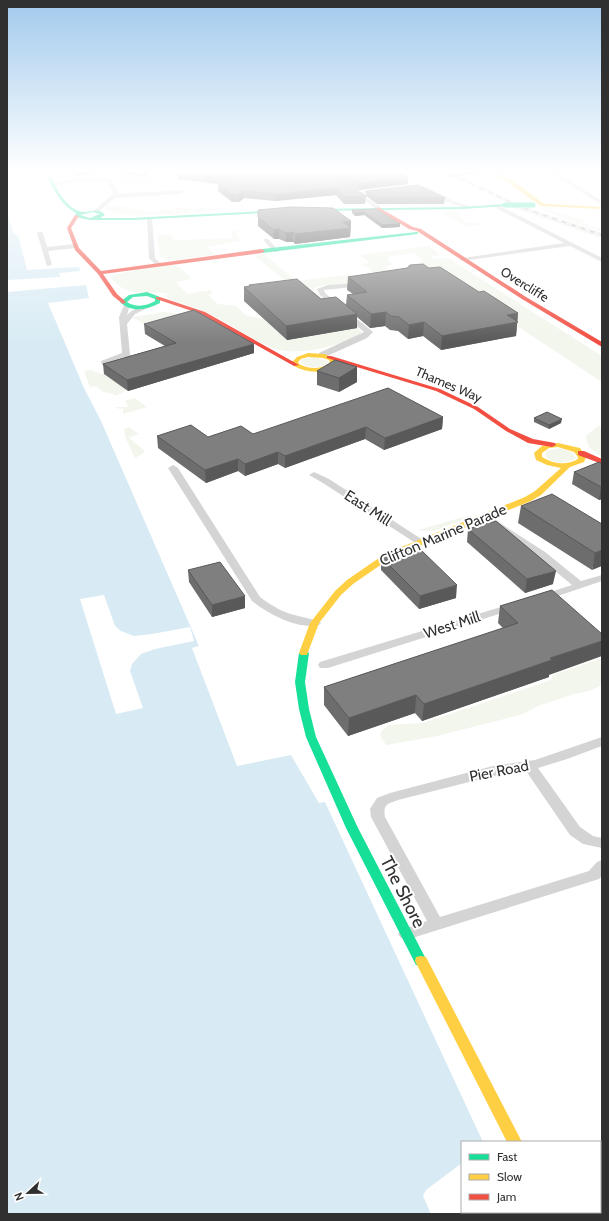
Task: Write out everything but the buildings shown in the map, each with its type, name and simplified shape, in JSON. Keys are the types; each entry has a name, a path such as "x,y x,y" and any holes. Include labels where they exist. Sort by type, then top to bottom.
{"main road":[{"path":"71,231 76,246 81,254 100,273 115,295 125,304 136,307 149,306 192,309"},
{"path":"100,273 158,264 276,250 414,231"},
{"name":"Overcliffe","path":"414,231 428,238 433,245 442,246 565,324 601,345"},
{"path":"108,286 126,292 152,295 192,309 213,318 296,365 295,362 299,358 308,355"},
{"path":"125,304 131,296 142,294"},
{"path":"149,306 158,302 158,298"},
{"path":"258,343 283,353 308,355"},
{"name":"Thames Way","path":"308,355 326,356 438,390 476,408 508,430 526,448 541,459"},
{"path":"323,370 333,364 333,362 326,356"},
{"name":"Thames Way","path":"296,365 307,370 355,369 375,371"},
{"name":"Thames Way","path":"508,430 532,440 571,448 581,453"},
{"path":"543,488 545,473 538,452 539,450 552,445"},
{"path":"581,453 602,462"},
{"name":"Clifton Marine Parade","path":"306,646 315,623 338,593 350,582 379,562 421,542 528,499 570,466 582,460 581,453"},
{"path":"541,459 552,465 602,468"},
{"name":"The Shore","path":"306,646 300,682 304,709 311,737 352,828 514,1141"}],"street":[{"path":"150,229 152,258 158,264"},
{"path":"542,229 602,260"},
{"path":"40,233 49,265"},
{"path":"266,240 276,250"},
{"path":"463,260 570,244"},
{"path":"44,249 76,246"},
{"path":"326,356 369,332 322,294 320,289 371,283"},
{"path":"125,304 122,317 124,323 126,354"},
{"path":"124,323 134,313 149,306"},
{"path":"173,468 256,599 272,612 282,617 315,623"},
{"name":"East Mill","path":"314,475 326,481 421,542"},
{"path":"486,516 529,546 580,586"},
{"name":"West Mill","path":"324,665 602,578"},
{"name":"Pier Road","path":"436,924 378,817 376,809 382,801 395,796 493,771 529,766 568,755 602,741"},
{"path":"529,766 582,838 602,845"},
{"path":"406,934 594,875 602,866"}],"shaded area":[{"path":"7,229 12,229 19,238 27,270 79,267 81,271 59,273 63,287 86,285 89,298 48,303 84,388 101,421 199,646 192,648 237,766 291,755 319,803 325,802 483,1141 461,1141 461,1164 426,1190 423,1196 431,1214 7,1214"},
{"path":"573,229 581,229 602,236 602,239"},
{"path":"593,229 599,229 602,230 602,232"},
{"path":"242,230 236,232 240,241 207,247 216,255 171,260 160,257 157,235 172,235 173,240 233,238 231,231"},
{"path":"429,246 441,255 431,256 435,259 448,258 602,356 602,382 420,262 424,261 414,253 390,256 387,259 393,264 383,267 392,273 343,285 323,285 313,289 314,292 321,296 361,331 361,333 342,343 305,351 283,351 273,348 204,311 162,296 169,294 161,292 130,291 116,283 110,276 160,265 172,264 178,266 192,279 176,282 187,294 210,290 213,293 208,295 218,304 236,306 245,315 263,319 287,340 344,330 294,287 254,256 264,254 296,281 354,274 358,278 375,276 369,268 361,264 370,263 360,255"},
{"path":"163,312 173,313 191,318 177,315 143,324 139,320 133,319 134,317"},
{"path":"313,357 327,361 328,363 314,367 301,363 302,360"},
{"path":"92,370 100,374 104,374 127,390 119,394 112,395 115,394 103,392 96,386 90,387 84,371"},
{"path":"135,398 147,407 123,414 123,408 119,409 116,407 127,407 128,405 125,401"},
{"path":"598,426 602,427 602,457 591,448 586,440 586,436"},
{"path":"129,427 139,434 129,438 145,451 135,458 126,439 124,429"},
{"path":"560,448 573,453 576,458 560,463 552,461 545,456 547,451"},
{"path":"467,516 470,517 437,530 418,530"},
{"path":"602,658 602,685 589,691 574,694 538,706 520,715 437,736 386,745 380,735 382,730 389,725 423,723 551,680 553,675"}],"pier":[{"path":"60,277 63,287 7,292 7,280"},
{"path":"104,595 115,626 121,631 134,636 190,627 194,641 155,649 141,654 132,664 130,671 143,708 116,714 80,599"}],"railway":[{"path":"584,229 602,235"}],"traffic: fast":[{"path":"262,251 416,233"},
{"path":"147,294 158,298 158,302 140,308 131,307 123,302 131,296 147,294"},
{"path":"304,653 300,682 304,709 311,737 352,828 421,961"}],"traffic: slow":[{"path":"308,355 324,356 332,359 333,364 320,370 305,369 296,365 295,362 299,358 308,355"},
{"path":"558,445 577,450 582,457 581,460 571,465 560,466 539,458 538,453 542,449 549,446 558,445"},
{"path":"304,653 315,623 338,593 350,582 379,562 397,552 528,499 538,493 567,466"},
{"path":"421,961 514,1141"}],"traffic: jam":[{"path":"69,229 77,249 100,273 115,295 123,302"},
{"path":"415,229 419,230 524,298 602,345"},
{"path":"100,273 262,251"},
{"path":"158,298 203,313 296,365"},
{"path":"329,357 438,390 476,408 508,430 531,441 552,445"},
{"path":"581,453 602,462"}]}
